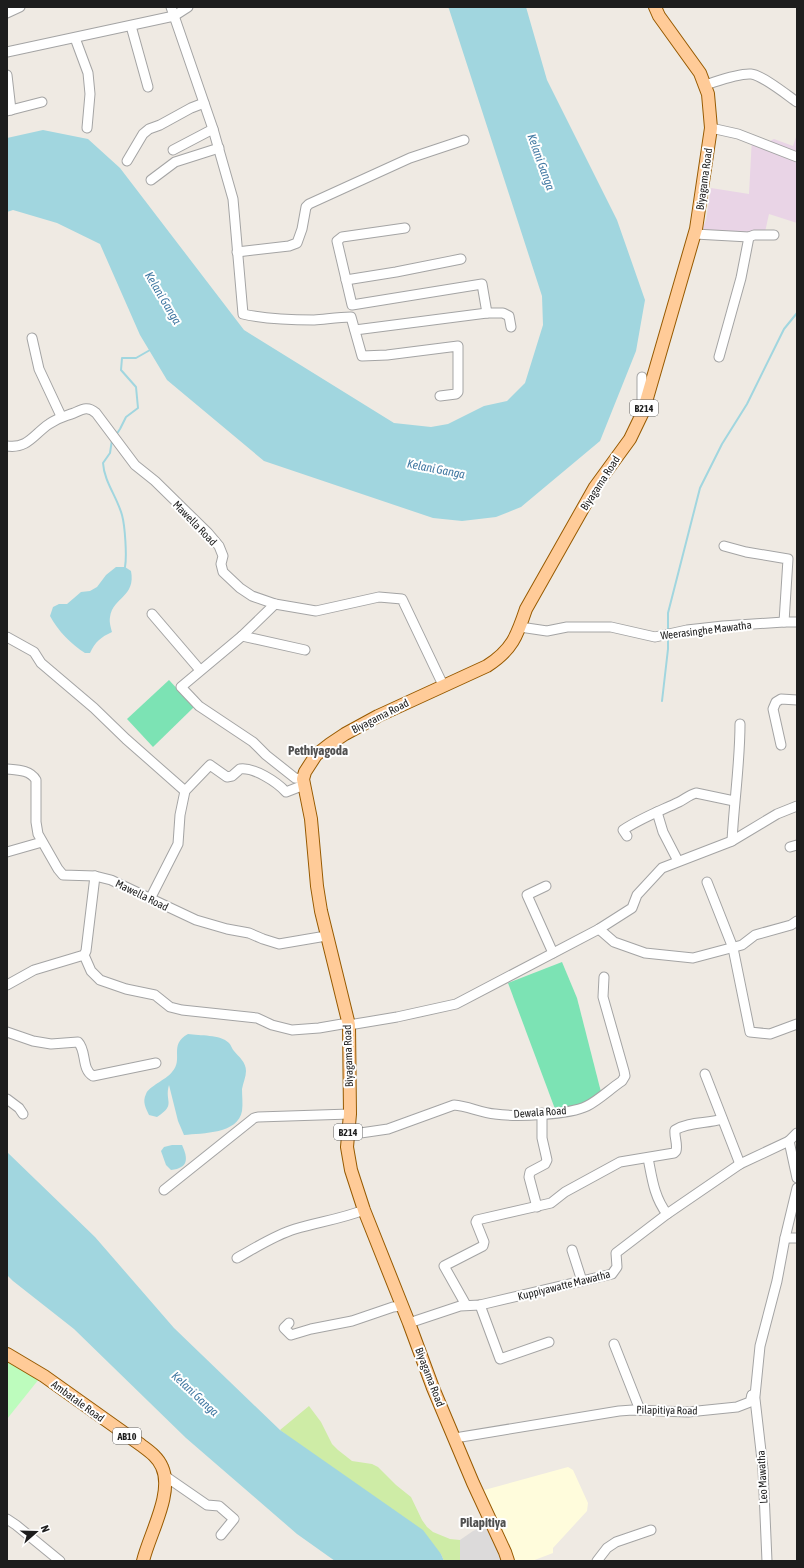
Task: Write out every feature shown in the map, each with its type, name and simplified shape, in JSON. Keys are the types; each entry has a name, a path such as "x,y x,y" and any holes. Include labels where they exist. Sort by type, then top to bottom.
{"main road":[{"name":"Biyagama Road","path":"508,1561 433,1388 410,1323 364,1210 348,1158 347,1135 350,1114 348,1024 326,936 317,886 311,819 304,782 305,772 312,760 330,744 360,725 443,685 487,666 500,657 514,640 526,609 595,487 630,439 643,412 695,234 711,128 708,94 700,73 659,16 655,7"},
{"name":"Ambatale Road","path":"7,1354 44,1376 154,1455 162,1466 165,1476 164,1497 143,1561"}],"street":[{"path":"7,13 20,7"},
{"path":"171,7 213,129 233,199 243,314 254,317 314,320 351,317 362,356 387,355 458,346 458,392 456,394 440,396"},
{"path":"7,52 174,16 188,7"},
{"path":"131,26 148,87"},
{"path":"75,38 88,73 89,80 90,94 87,128"},
{"path":"7,74 9,110 42,102"},
{"path":"705,85 743,74 753,74 761,77 797,102"},
{"path":"127,161 143,134 149,129 204,103"},
{"path":"711,128 738,134 797,157"},
{"path":"173,150 213,129"},
{"path":"237,252 289,246 297,243 302,229 306,207 309,204 410,158 464,140"},
{"path":"151,180 175,162 218,148"},
{"path":"406,228 342,237 337,240 352,305 482,284 487,313"},
{"path":"695,234 748,237 754,235 774,235"},
{"path":"719,357 741,278 748,237"},
{"path":"346,280 461,259"},
{"path":"355,330 487,313 502,313 509,316 511,327"},
{"path":"32,338 39,369 61,416"},
{"path":"642,377 643,412"},
{"name":"Mawella Road","path":"7,446 16,447 32,439 46,425 61,416 88,408 96,412 135,465 155,481 169,497 208,533 219,546 223,556 221,564 222,572 240,588 252,596 275,604 316,611 379,597 402,599 443,685"},
{"path":"724,546 746,552 792,559 784,622"},
{"path":"275,604 242,636 181,687 199,706 253,742 266,755 295,778 304,782"},
{"path":"152,614 200,670"},
{"name":"Weerasinghe Mawatha","path":"520,627 547,631 567,626 611,627 655,637 687,630 797,622"},
{"path":"242,636 305,650"},
{"path":"7,637 34,652 41,663 94,708 126,739 185,791"},
{"path":"781,745 773,709 776,702 781,699 797,700"},
{"path":"732,841 734,801 740,754 740,724"},
{"path":"150,899 178,844 180,815 185,791 210,765 227,777 232,776 240,769 249,769 271,780 286,792 304,782"},
{"name":"Mawella Road","path":"7,769 29,773 34,776 36,780 36,822 38,834 63,875 95,876 111,880 125,885 150,899 196,920 227,929 249,933 279,944 326,936"},
{"path":"627,836 624,830 634,822 696,793 734,801"},
{"path":"95,876 86,951 84,955 91,971 100,980 126,989 155,995 170,1007 182,1010 257,1018 272,1025 292,1030 319,1028 397,1017 456,1004 599,929 632,908 637,895 662,868 732,841 777,814 797,806"},
{"path":"657,812 663,832 678,861"},
{"path":"7,852 42,842"},
{"path":"707,882 733,948 750,1032 770,1034 797,1024"},
{"path":"546,886 527,895 553,953"},
{"path":"599,929 614,942 645,953 693,958 742,945 754,935 791,925 797,921"},
{"path":"7,985 34,970 84,955"},
{"name":"Dewala Road","path":"347,1135 388,1129 454,1105 495,1114 542,1114 570,1111 586,1106 622,1081 625,1076 603,997 604,977"},
{"path":"7,1032 33,1041 51,1044 78,1042 82,1048 87,1069 93,1076 156,1063"},
{"path":"705,1074 740,1164"},
{"path":"7,1098 23,1114"},
{"path":"164,1190 254,1118 350,1114"},
{"path":"537,1207 529,1177 530,1172 545,1164 547,1160 542,1138 542,1114"},
{"path":"466,1304 444,1266 483,1246 484,1242 476,1222 477,1220 551,1203 565,1192 620,1162 674,1153 677,1147 674,1134 675,1130 681,1126 698,1122 713,1122 722,1119"},
{"path":"797,1133 789,1141 797,1178"},
{"name":"Kuppiyawatte Mawatha","path":"410,1323 466,1304 480,1305 612,1274 617,1267 616,1253 667,1214 740,1164 789,1141"},
{"path":"648,1158 654,1192 667,1214"},
{"path":"752,1395 754,1398 760,1346 777,1281 785,1238 797,1188"},
{"path":"237,1258 294,1229 364,1210"},
{"path":"785,1238 797,1238"},
{"path":"572,1250 582,1281"},
{"path":"480,1305 500,1359 549,1342"},
{"path":"290,1322 284,1328 291,1335 311,1329 352,1321 393,1307 402,1306"},
{"path":"614,1344 640,1410"},
{"name":"Pilapitiya Road","path":"455,1438 605,1412 640,1410 688,1412 737,1407 750,1402 752,1395"},
{"name":"Leo Mawatha","path":"752,1395 755,1399 763,1469 767,1561"},
{"path":"165,1476 207,1505 219,1506 234,1519 221,1535"},
{"path":"7,1519 60,1561"},
{"path":"597,1561 607,1548 616,1542 651,1530"}],"shaded area":[{"path":"797,134 797,223 769,214 765,232 701,232 706,220 711,188 749,194 752,137 766,143 774,139 793,146"},
{"path":"568,1467 573,1470 588,1503 587,1511 553,1548 553,1553 532,1561 508,1561 477,1492"},
{"path":"492,1523 507,1556 498,1561 460,1561 460,1540 473,1531"}],"green space":[{"path":"169,680 194,707 153,747 127,719"},
{"path":"562,962 577,998 601,1092 580,1104 555,1109 508,983"},
{"path":"7,1359 39,1379 7,1419"},
{"path":"309,1406 321,1422 332,1444 338,1450 352,1461 372,1464 378,1467 396,1485 411,1497 427,1527 433,1532 450,1539 460,1540 460,1561 444,1561 441,1554 280,1430"}],"water":[{"name":"Kelani Ganga","path":"448,7 526,7 547,80 617,220 645,300 636,351 600,441 521,507 496,517 462,521 433,518 264,461 167,380 140,335 100,244 57,223 13,210 7,212 7,138 43,130 88,139 120,168 244,330 394,423 431,427 448,424 484,406 507,401 525,383 543,325 542,296"},
{"path":"116,567 125,567 131,571 132,580 130,586 112,610 110,625 112,632 99,640 90,653 85,653 75,646 57,627 50,616 53,607 59,604 67,604 81,592 90,591 97,587 106,575"},
{"path":"188,1034 215,1037 225,1040 230,1044 242,1060 246,1068 242,1089 242,1111 239,1119 234,1124 219,1131 184,1135 178,1121 169,1085 169,1102 167,1109 163,1113 157,1117 149,1115 144,1102 146,1094 150,1088 166,1078 172,1072 177,1062 177,1047 182,1038"},
{"path":"182,1145 186,1162 181,1167 171,1170 166,1165 161,1151 164,1147"},
{"name":"Kelani Ganga","path":"7,1152 95,1237 174,1328 280,1430 423,1530 441,1554 444,1561 335,1561 297,1534 186,1438 74,1329 13,1281 7,1275"}],"waterway":[{"path":"668,632 668,613 700,488 722,444 747,404 784,329 797,313"},
{"path":"116,435 126,417 138,408 136,387 121,370 122,358 136,358 150,350"},
{"path":"112,440 110,453 103,463 108,483 122,515 126,549 125,567"},
{"path":"662,701 668,636"}],"district":[{"name":"Pethiyagoda","path":"318,750"},
{"name":"Pilapitiya","path":"483,1522"}]}
